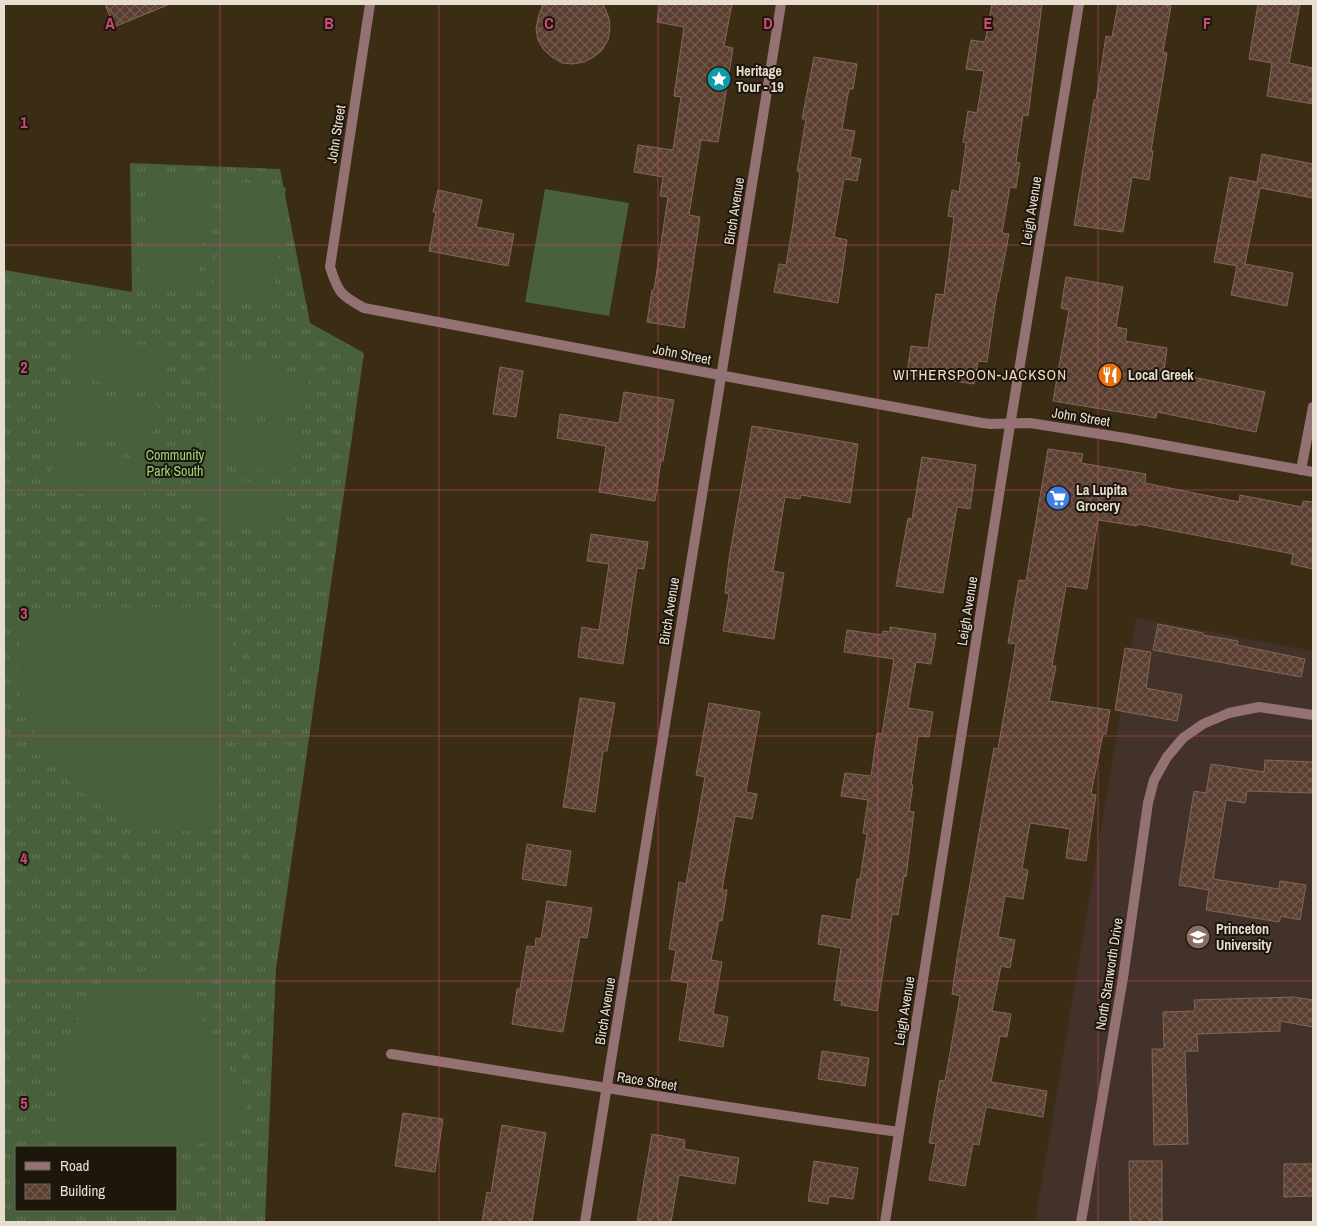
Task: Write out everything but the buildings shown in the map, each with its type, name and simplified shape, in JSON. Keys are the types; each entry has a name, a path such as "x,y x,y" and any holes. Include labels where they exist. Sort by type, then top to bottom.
{"street":[{"name":"John Street","path":"370,4 330,267 337,289 350,301 364,308 991,424 1030,423 1313,472"},
{"name":"Birch Avenue","path":"585,1222 781,4"},
{"name":"Leigh Avenue","path":"885,1222 1010,423 1078,4"},
{"path":"1301,470 1313,407"},
{"name":"North Stanworth Drive","path":"1081,1222 1123,978 1148,803 1154,780 1167,757 1183,738 1203,724 1229,714 1259,707 1313,715"},
{"name":"Race Street","path":"391,1054 899,1132"}],"shaded area":[{"name":"Princeton University","path":"1136,618 1313,651 1313,1222 1035,1222"}],"green space":[{"name":"Community Park South","path":"130,163 280,169 310,323 364,353 276,969 265,1222 4,1222 4,270 132,292"},
{"path":"151,172 211,179 196,293 137,285"},
{"path":"226,180 286,188 272,301 212,294"},
{"path":"545,189 629,203 609,316 525,302"},
{"path":"77,333 169,350 161,393 69,376"},
{"path":"217,360 310,376 302,419 210,403"},
{"path":"66,389 158,406 150,449 58,432"},
{"path":"206,416 298,433 291,475 198,459"},
{"path":"56,445 148,462 140,505 48,488"},
{"path":"196,472 288,489 281,531 189,515"},
{"path":"215,607 234,626 215,829 170,830 143,825 120,816 98,804 78,789 60,772 45,752 33,731 24,708 18,673 19,645 25,608"},
{"path":"175,965 247,1104 239,1129 178,1152 178,1146 67,1146 59,1122 56,1096 58,1071 64,1047 75,1024 91,1005 110,988 134,975"}],"place":[{"name":"Heritage Tour - 19","path":"719,79"},
{"name":"Local Greek","path":"1110,375"},
{"name":"La Lupita Grocery","path":"1058,498"},
{"name":"Princeton University","path":"1198,937"}],"district":[{"name":"WITHERSPOON-JACKSON","path":"980,375"}]}
